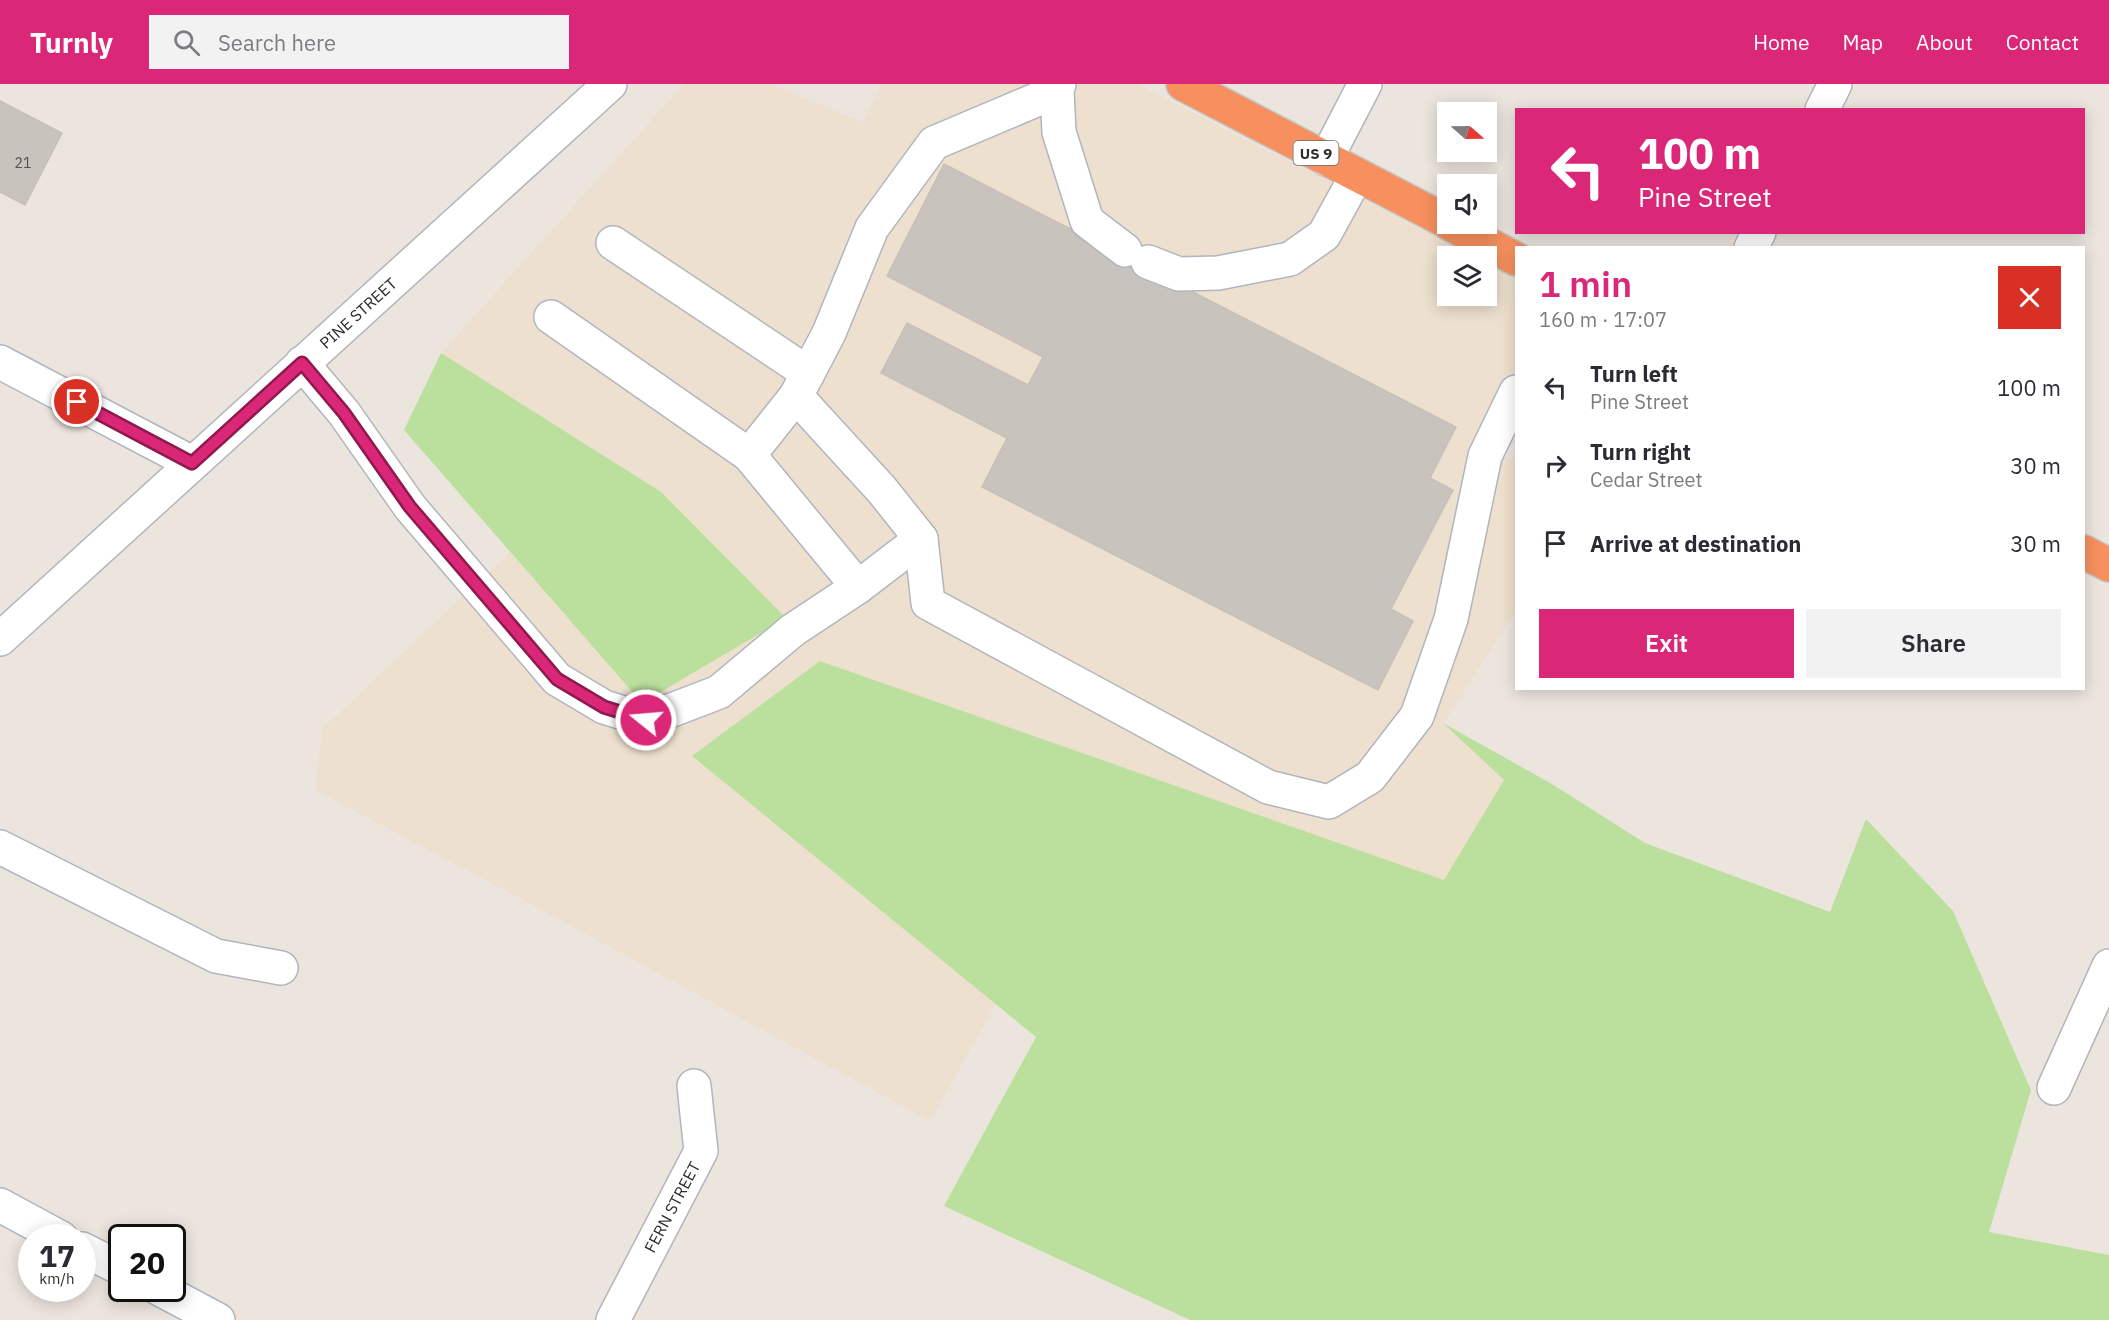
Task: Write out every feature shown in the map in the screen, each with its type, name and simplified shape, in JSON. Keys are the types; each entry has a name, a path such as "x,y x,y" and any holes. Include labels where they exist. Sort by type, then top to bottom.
{"highway":[{"name":"US 9","path":"1184,84 1437,217"},
{"name":"US 9","path":"1469,234 1515,258"},
{"path":"2085,553 2109,565"}],"street":[{"name":"PINE STREET","path":"0,639 610,84"},
{"path":"1326,159 1365,84"},
{"path":"1823,108 1835,84"},
{"path":"749,455 802,384 829,333 872,228 934,143 1058,87 1059,132 1087,221 1136,256 1179,274 1218,273 1290,259 1324,235 1357,175"},
{"path":"613,243 802,384 921,539 928,603 1268,787 1329,802 1370,777 1417,716 1451,619 1485,456 1515,394"},
{"path":"551,317 749,455 858,587"},
{"path":"0,362 192,463"},
{"path":"302,363 344,413 410,507 557,679 604,707 646,720 718,692 793,630 858,587 921,539"},
{"path":"0,847 216,956 281,968"},
{"path":"2054,1088 2109,966"},
{"name":"FERN STREET","path":"613,1320 701,1151 694,1086"},
{"path":"0,1205 35,1224"},
{"path":"184,1302 218,1320"}],"shaded area":[{"path":"684,84 770,84 863,122 882,84 1138,84 1455,246 1437,246 1437,306 1497,306 1497,268 1515,277 1515,424 1502,453 1515,464 1515,612 1444,723 1504,780 1445,881 820,661 692,756 996,1004 930,1121 527,902 315,790 322,729 510,552 642,703 661,492 441,353"}],"green space":[{"path":"441,353 661,492 786,618 642,703 404,430"},
{"path":"820,661 1444,880 1504,780 1443,723 1552,784 1645,843 1830,912 1866,819 1953,911 2031,1090 1989,1232 2109,1255 2109,1320 1190,1320 944,1206 1036,1037 692,756"}],"building":[{"path":"0,101 62,133 25,205 0,192"},
{"path":"944,164 1456,427 1430,478 1453,490 1391,609 1413,621 1378,690 982,487 1007,438 881,373 907,323 1028,385 1043,357 887,276"}],"route":[{"path":"77,402 192,463 302,363 344,413 410,507 557,679 604,707 646,720"}]}
